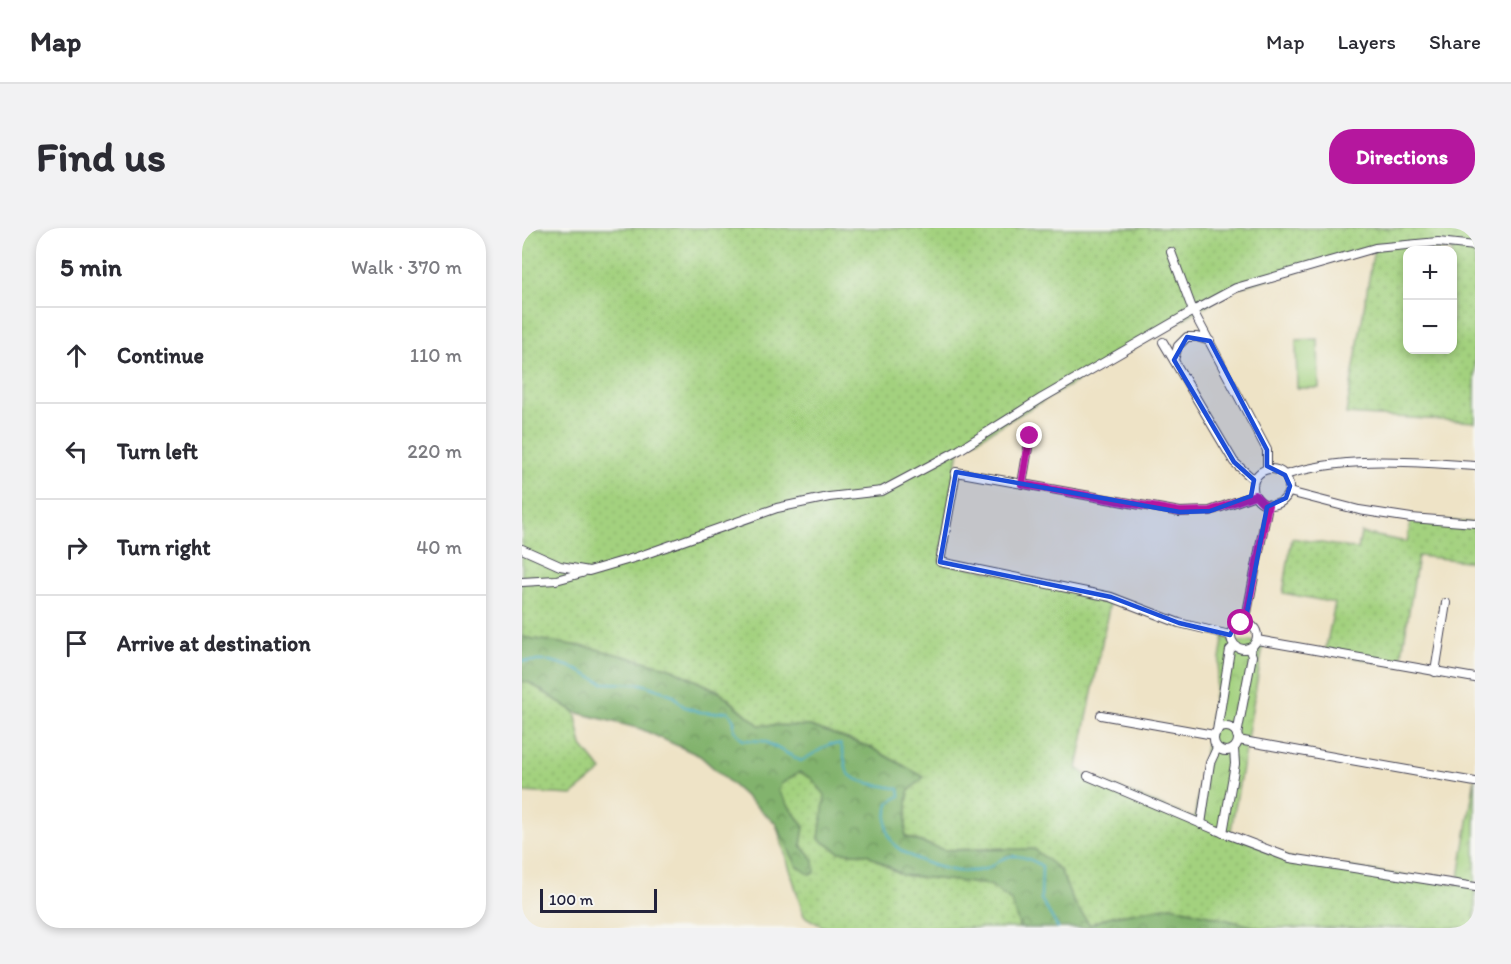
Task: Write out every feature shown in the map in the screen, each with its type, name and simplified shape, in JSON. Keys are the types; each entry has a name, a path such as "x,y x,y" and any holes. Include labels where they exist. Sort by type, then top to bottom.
{"street":[{"path":"522,582 556,580 589,571 637,557 777,508 829,497 882,490 959,450 1042,398 1236,288 1375,248 1438,242 1475,246"},
{"path":"1172,252 1193,311 1268,450 1267,469"},
{"path":"1174,360 1178,346 1187,337 1210,341"},
{"path":"1163,342 1234,462 1254,480"},
{"path":"1022,484 1030,436"},
{"path":"1285,475 1305,468 1333,463 1396,461 1475,466"},
{"path":"1267,469 1280,470 1285,475 1289,492 1281,502 1268,505 1255,495 1253,487 1257,475 1267,469"},
{"path":"1230,635 1179,623 1111,597 940,562 956,472 1180,512 1210,511 1255,495"},
{"path":"1289,492 1369,512 1475,523"},
{"path":"1245,622 1268,505"},
{"path":"522,549 560,566 589,571"},
{"path":"1435,672 1446,603"},
{"path":"1245,622 1234,627 1230,635 1234,646 1240,649 1249,648 1257,640"},
{"path":"1245,622 1254,627 1257,640"},
{"path":"1257,640 1475,678"},
{"path":"1234,646 1230,650 1214,741 1217,748 1224,751 1234,749"},
{"path":"1223,833 1235,764 1234,749 1238,738 1252,656 1249,648"},
{"path":"1101,715 1215,733 1227,727 1232,729 1238,738 1475,782"},
{"path":"1201,824 1210,763 1217,748"},
{"path":"1088,776 1223,833 1290,858 1475,887"}],"highlighted area":[{"path":"1187,337 1210,341 1267,450 1267,466 1285,475 1290,486 1286,498 1267,507 1245,623 1234,627 1230,635 1179,623 1111,597 940,562 956,472 1180,512 1210,511 1251,496 1254,480 1234,462 1174,360"}],"green space":[{"path":"522,228 1475,228 1475,422 1346,414 1374,249 1236,288 959,450 940,561 1111,597 1077,768 1088,776 1290,858 1475,887 1475,928 1260,928 1171,906 1108,917 1090,925 1074,903 1060,870 1003,848 944,850 905,836 908,792 923,777 870,747 810,726 759,725 719,691 670,668 592,648 522,637"},
{"path":"1318,339 1319,388 1297,388 1296,340"},
{"path":"1411,518 1475,523 1475,562 1418,556 1400,666 1325,652 1335,603 1283,593 1292,538 1358,549 1361,533 1407,542"},
{"path":"1224,634 1231,642 1264,641 1230,836 1194,821"},
{"path":"522,637 592,648 670,668 719,692 759,725 810,726 870,747 924,777 908,792 905,837 944,850 1034,849 1060,870 1074,903 1090,925 1108,917 1171,906 1260,928 1020,928 1011,901 990,885 902,875 867,854 839,852 819,839 825,795 811,778 799,772 781,784 778,791 804,827 801,845 814,860 815,873 809,874 797,866 776,824 700,756 641,729 575,712 530,683 522,681"},
{"path":"522,681 530,683 575,712 582,746 602,771 572,795 522,792"},
{"path":"799,772 811,777 826,795 819,839 839,852 867,854 902,875 990,885 1011,901 1020,928 825,928 804,916 776,824 797,866 814,860 801,845 804,827 777,791 780,785"},
{"path":"1475,778 1475,887 1458,884"}],"waterway":[{"path":"522,661 551,661 571,667 603,683 642,684 673,695 683,706 700,712 728,711 734,720 734,730 743,740 764,741 801,761 830,744 840,744 847,771 855,779 899,789 900,796 888,803 886,818 890,839 899,849 929,864 962,871 986,869 1012,856 1031,860 1042,866 1041,899 1058,928"}],"route":[{"path":"1030,436 1022,484 1180,512 1210,511 1255,495 1268,505 1245,622 1241,623"}]}
